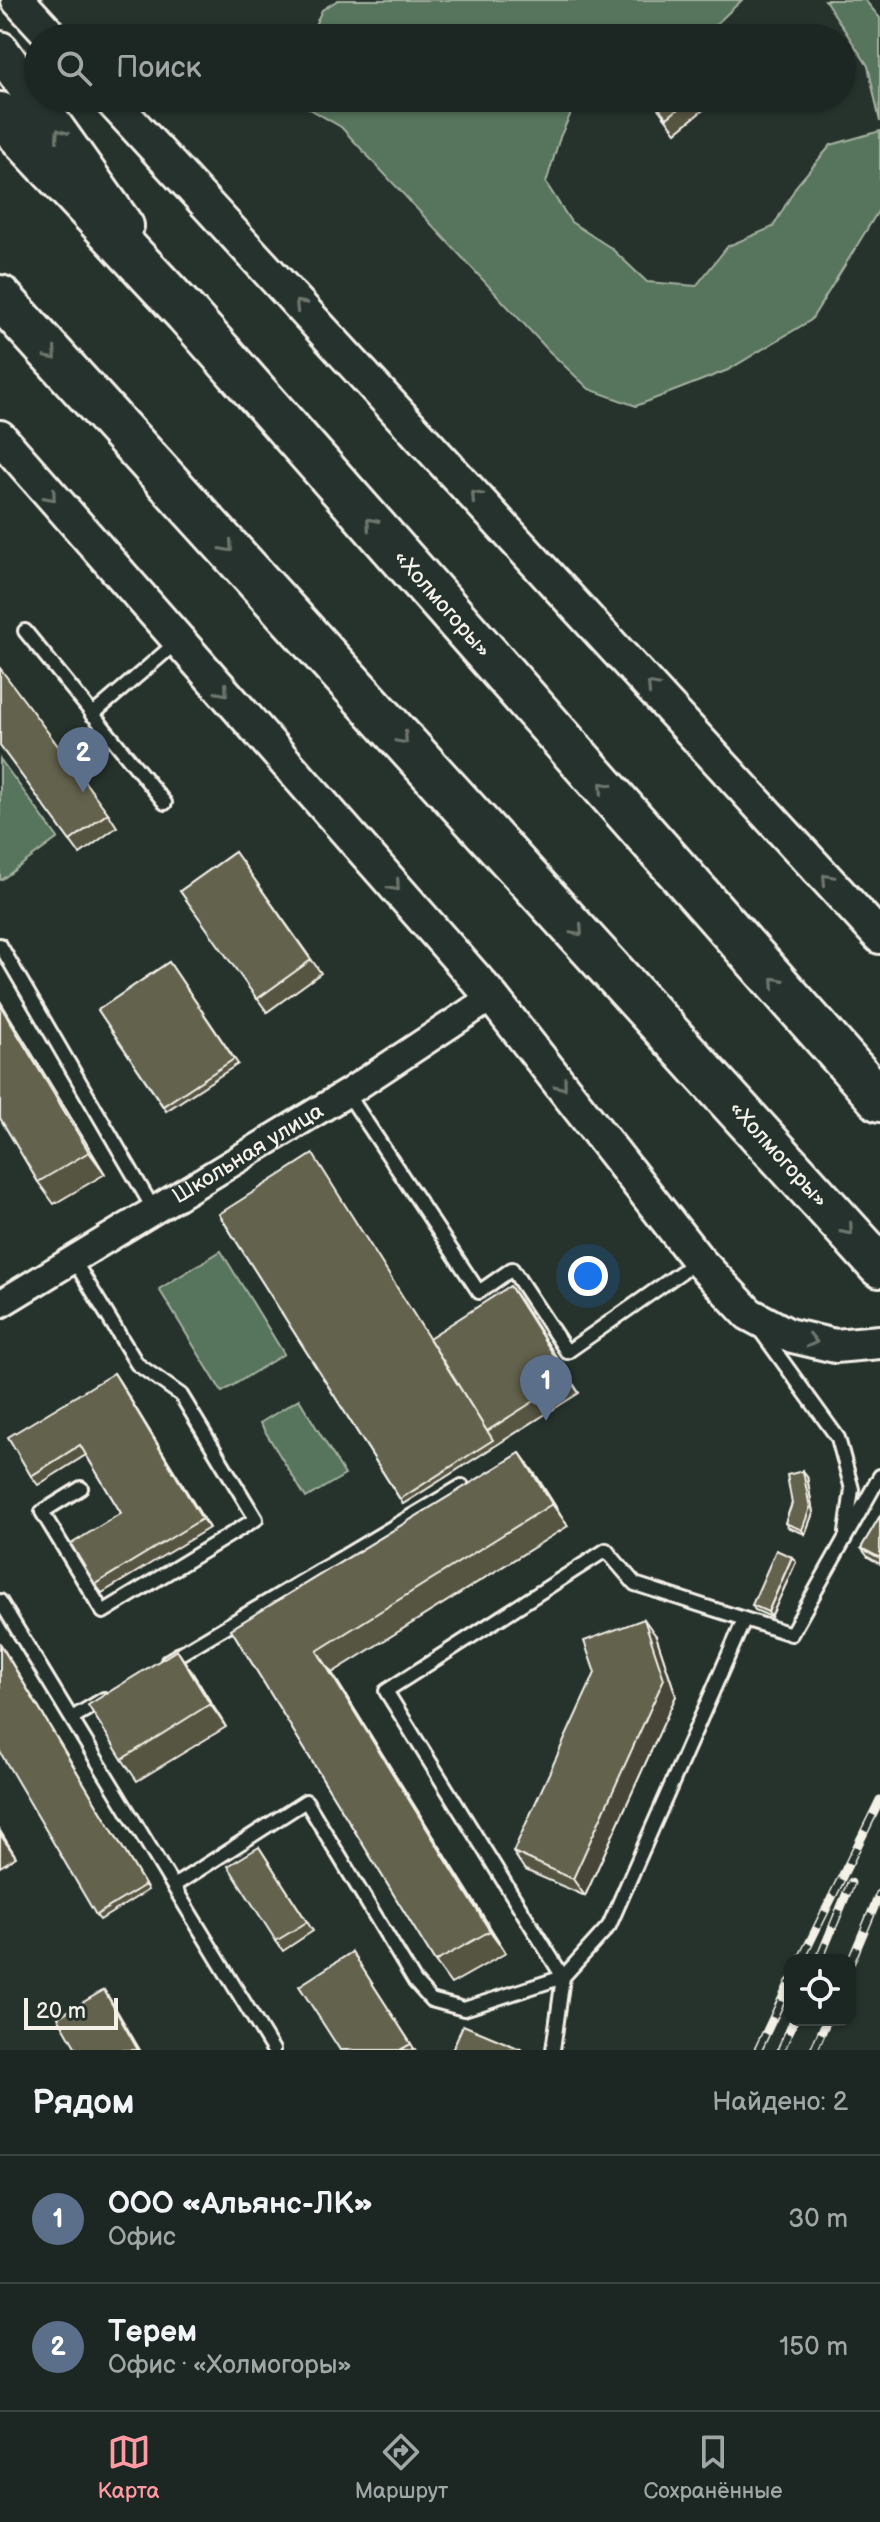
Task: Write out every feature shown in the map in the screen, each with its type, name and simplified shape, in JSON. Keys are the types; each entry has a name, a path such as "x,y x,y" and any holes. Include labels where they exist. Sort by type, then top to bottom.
{"highway":[{"name":"«Холмогоры»","path":"0,114 186,313 880,1100"},
{"name":"«Холмогоры»","path":"0,297 880,1266"}],"main road":[{"path":"0,50 24,84"},
{"path":"44,112 186,313"}],"street":[{"path":"18,0 40,24"},
{"path":"122,112 880,937"},
{"path":"0,437 492,997 698,1260 749,1314 788,1335 835,1346 880,1342"},
{"name":"Школьная улица","path":"0,1304 347,1093 492,997"}],"lane":[{"path":"25,631 165,803"},
{"path":"92,715 179,641"},
{"path":"0,945 154,1210"},
{"path":"347,1093 479,1292 512,1269 567,1352 698,1260"},
{"path":"73,1259 137,1364 181,1395 256,1519 103,1612 42,1512 81,1488"},
{"path":"749,1314 838,1438 852,1489 845,1539"},
{"path":"553,2050 563,1977 386,1691 606,1550 635,1584 791,1634 880,1476"},
{"path":"154,1670 462,1486"},
{"path":"0,1601 273,2050"},
{"path":"175,1885 306,1801 415,1982 431,2000 464,2009 563,1977 609,1926 744,1620"},
{"path":"72,1718 113,1694"}],"green space":[{"path":"338,0 742,0 716,24 316,24 322,10"},
{"path":"825,0 865,0 880,18 880,122 868,66 856,48 856,24 841,24"},
{"path":"315,112 572,112 546,183 571,222 611,248 647,282 696,286 728,246 773,227 797,185 831,145 880,131 880,208 811,320 728,370 636,406 589,389 549,351 341,127"},
{"path":"0,759 58,838 1,880 0,879"},
{"path":"221,1251 284,1354 222,1392 159,1289"},
{"path":"299,1399 345,1475 306,1498 260,1423"}],"building":[{"path":"0,668 108,813 70,841 0,746"},
{"path":"235,852 311,960 257,999 180,891"},
{"path":"169,962 234,1059 163,1106 98,1010"},
{"path":"0,1005 89,1152 38,1182 0,1118"},
{"path":"313,1154 493,1440 400,1499 219,1214"},
{"path":"510,1286 569,1379 487,1431 429,1338"},
{"path":"114,1373 202,1519 95,1584 71,1544 121,1513 80,1445 31,1476 8,1437"},
{"path":"520,1453 552,1504 317,1651 490,1931 435,1962 231,1629"},
{"path":"803,1471 810,1508 802,1530 785,1523 792,1504 787,1475"},
{"path":"880,1516 880,1558 861,1548"},
{"path":"776,1550 792,1557 768,1612 752,1605"},
{"path":"644,1619 664,1679 573,1879 513,1852 595,1673 584,1641"},
{"path":"0,1644 145,1885 96,1915 0,1752"},
{"path":"177,1650 210,1704 122,1759 88,1705"},
{"path":"259,1847 307,1922 276,1941 228,1866"},
{"path":"352,1952 411,2044 400,2050 340,2050 299,1986"},
{"path":"104,1990 138,2050 77,2050 58,2017"},
{"path":"463,2025 523,2050 452,2050"}],"railway":[{"path":"804,1954 880,1800"},
{"path":"821,1954 851,1883"},
{"path":"854,1954 880,1893"},
{"path":"758,2050 784,1995"},
{"path":"781,2050 791,2026"},
{"path":"814,2050 824,2026"}],"place":[{"name":"Терем","path":"83,793"},
{"name":"ООО «Альянс-ЛК»","path":"546,1421"}]}
